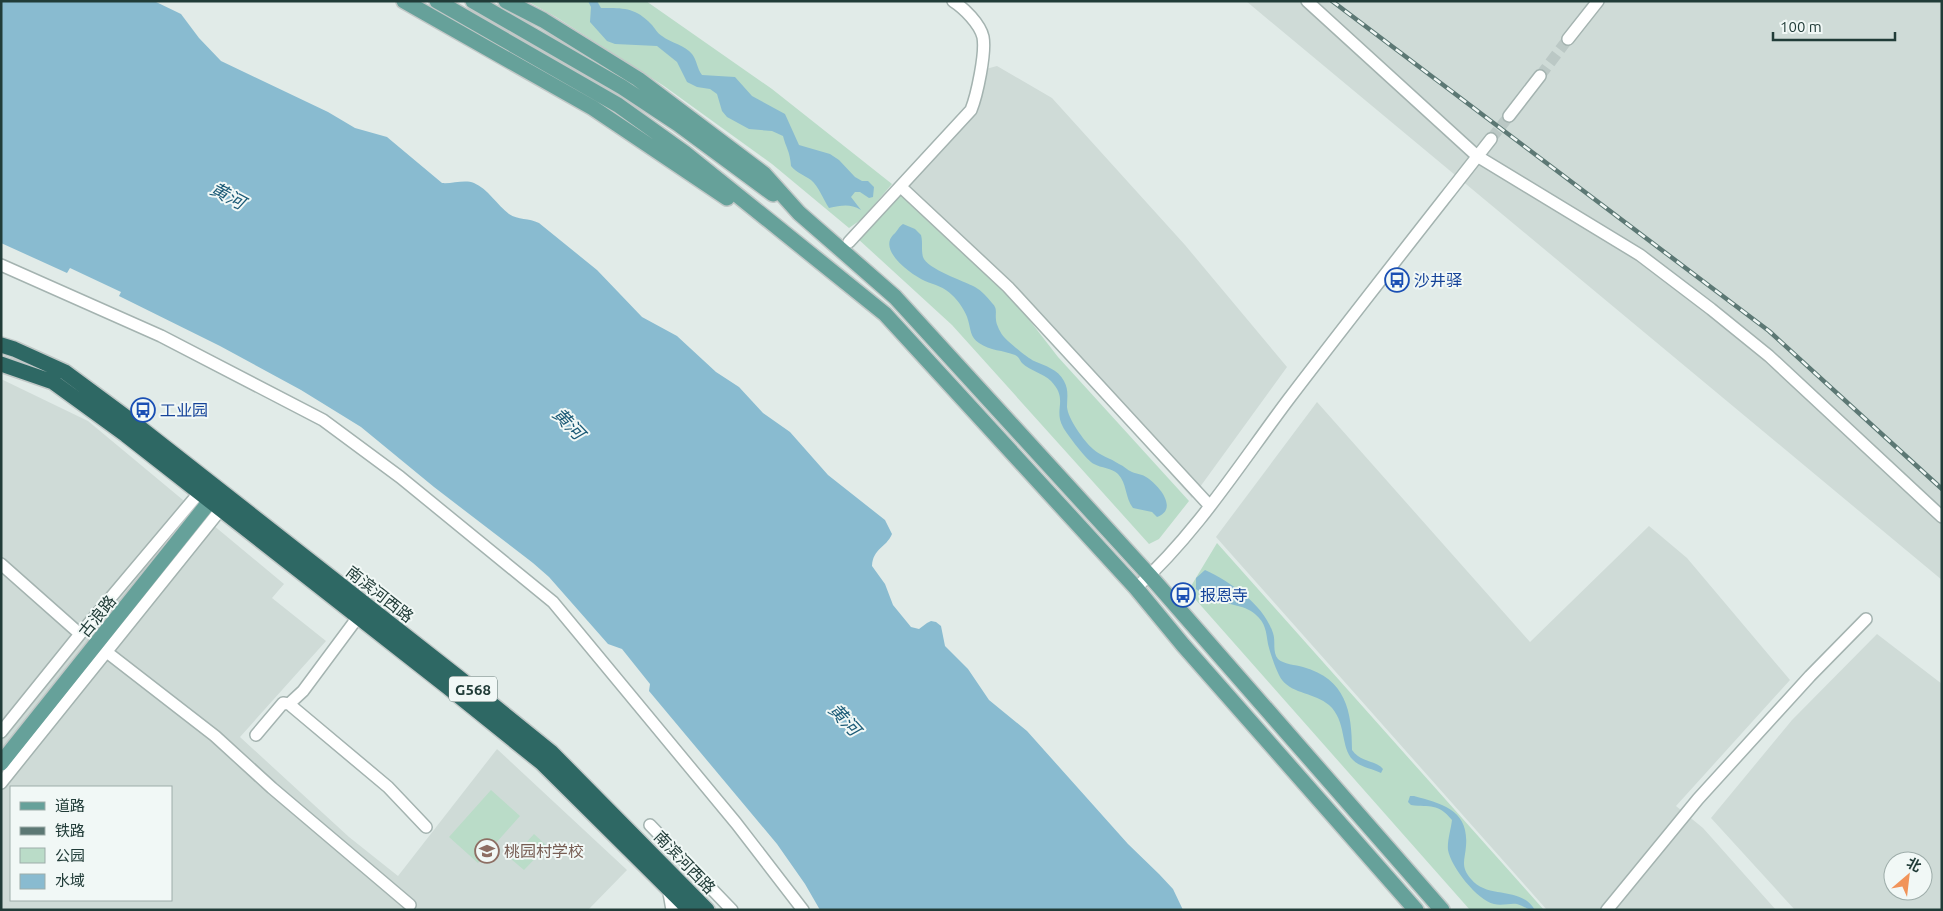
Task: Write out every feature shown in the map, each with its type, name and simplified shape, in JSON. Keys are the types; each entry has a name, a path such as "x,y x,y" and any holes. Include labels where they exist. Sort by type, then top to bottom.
{"highway":[{"name":"南滨河西路","path":"1,346 14,349 65,372 215,495 358,617 542,763 669,879 707,910"},
{"name":"南滨河西路","path":"1,364 53,382 126,435 215,495 551,752 669,879 690,910"}],"main road":[{"path":"404,1 593,108 734,203 791,248 828,268"},
{"path":"437,1 618,105 685,153 885,314 1136,588 1183,645 1416,910"},
{"path":"473,1 622,87 678,124 799,213 895,297 1150,576 1442,910"},
{"path":"506,1 543,20 638,79 764,174 799,213"},
{"name":"古浪路","path":"1,763 215,495"}],"street":[{"path":"849,242 964,120 971,110 975,100 982,60 983,37 967,13 954,1"},
{"path":"1306,1 1477,156 1640,255 1769,356 1942,517"},
{"path":"1568,39 1598,1"},
{"path":"1508,116 1540,76"},
{"path":"1136,588 1150,576 1187,535 1294,393 1491,139"},
{"path":"901,187 1008,287 1210,505"},
{"path":"1,265 161,336 324,420 400,477 553,602 736,823 803,910"},
{"path":"1,732 80,634 215,495"},
{"path":"1,783 108,652 215,495"},
{"path":"1,564 80,634"},
{"path":"289,704 303,691 358,617"},
{"path":"1607,910 1698,799 1810,676 1866,619"},
{"path":"108,652 215,736 272,788 410,905"},
{"path":"256,735 283,703 289,704 388,787 426,827"},
{"path":"650,825 732,910"},
{"path":"669,879 672,910"}],"shaded area":[{"path":"1246,1 1942,1 1942,580"},
{"path":"997,66 1052,98 1185,245 1287,367 1192,498 1007,291 899,193 976,112 982,70"},
{"path":"1,379 88,421 284,584 272,598 326,641 240,737 349,837 398,876 497,749 627,870 588,910 1,910"},
{"path":"1317,402 1530,642 1649,526 1687,558 1790,680 1676,806 1703,828 1776,910 1547,910 1216,537"},
{"path":"1877,634 1942,684 1942,910 1795,910 1711,818 1792,720"}],"green space":[{"path":"527,1 646,1 772,89 892,184 862,219 849,228 772,164 664,86 556,17"},
{"path":"899,193 1007,291 1058,357 1189,501 1159,539 1149,544 952,325 857,238"},
{"path":"1217,543 1544,910 1470,910 1188,591"},
{"path":"491,790 520,816 478,863 449,837"},
{"path":"534,834 547,846 524,870 511,859"}],"water":[{"name":"黄河","path":"1,1 154,1 181,14 199,38 221,61 328,112 355,128 387,137 442,183 467,181 474,183 484,189 509,214 539,223 597,270 642,317 677,336 716,372 739,387 763,413 790,432 828,475 885,520 892,534 875,555 872,566 885,584 893,605 911,627 919,629 931,621 941,626 945,646 968,669 989,700 1027,731 1128,844 1173,889 1183,910 820,910 805,884 777,844 649,691 650,684 622,649 608,644 549,577 533,563 434,487 361,427 301,390 220,346 119,296 121,292 70,268 67,273 1,243"},
{"path":"588,1 597,1 601,8 622,9 639,14 660,35 689,51 694,56 702,75 735,77 752,96 785,114 799,145 830,154 839,160 855,177 862,181 868,181 874,187 873,197 869,198 860,192 855,192 851,197 861,210 849,206 829,208 814,183 791,166 783,136 772,131 749,129 727,117 722,111 717,94 710,89 697,87 687,82 677,62 657,46 615,44 607,41 590,22 591,7"},
{"path":"903,224 915,229 921,235 922,254 931,266 982,292 995,307 997,324 1001,334 1006,339 1031,359 1051,368 1061,377 1067,388 1068,412 1081,435 1096,451 1151,481 1165,497 1167,503 1163,513 1157,517 1152,512 1133,508 1118,474 1113,470 1094,464 1082,453 1060,421 1059,394 1051,381 1025,366 1015,355 988,348 976,341 972,336 962,306 954,297 943,288 919,278 898,262 890,248 890,241"},
{"path":"1205,570 1236,588 1262,613 1273,633 1275,653 1280,661 1317,672 1337,688 1344,698 1348,710 1352,750 1360,757 1380,766 1383,769 1381,773 1363,766 1349,755 1339,719 1329,705 1292,688 1282,680 1272,658 1265,628 1259,617 1240,606 1212,599 1196,589 1196,578"},
{"path":"1410,796 1435,802 1452,810 1459,816 1466,834 1464,867 1471,879 1486,889 1521,898 1529,902 1535,910 1517,904 1494,904 1473,890 1459,874 1450,857 1448,850 1452,820 1438,808 1411,805 1408,802"}],"tunnel":[{"path":"1540,76 1568,39"},
{"path":"1491,139 1509,116"}],"railway":[{"path":"1332,1 1769,331 1942,489"}],"place":[{"name":"沙井驿","path":"1397,280"},
{"name":"工业园","path":"143,410"},
{"name":"报恩寺","path":"1183,595"},
{"name":"桃园村学校","path":"487,851"}]}
